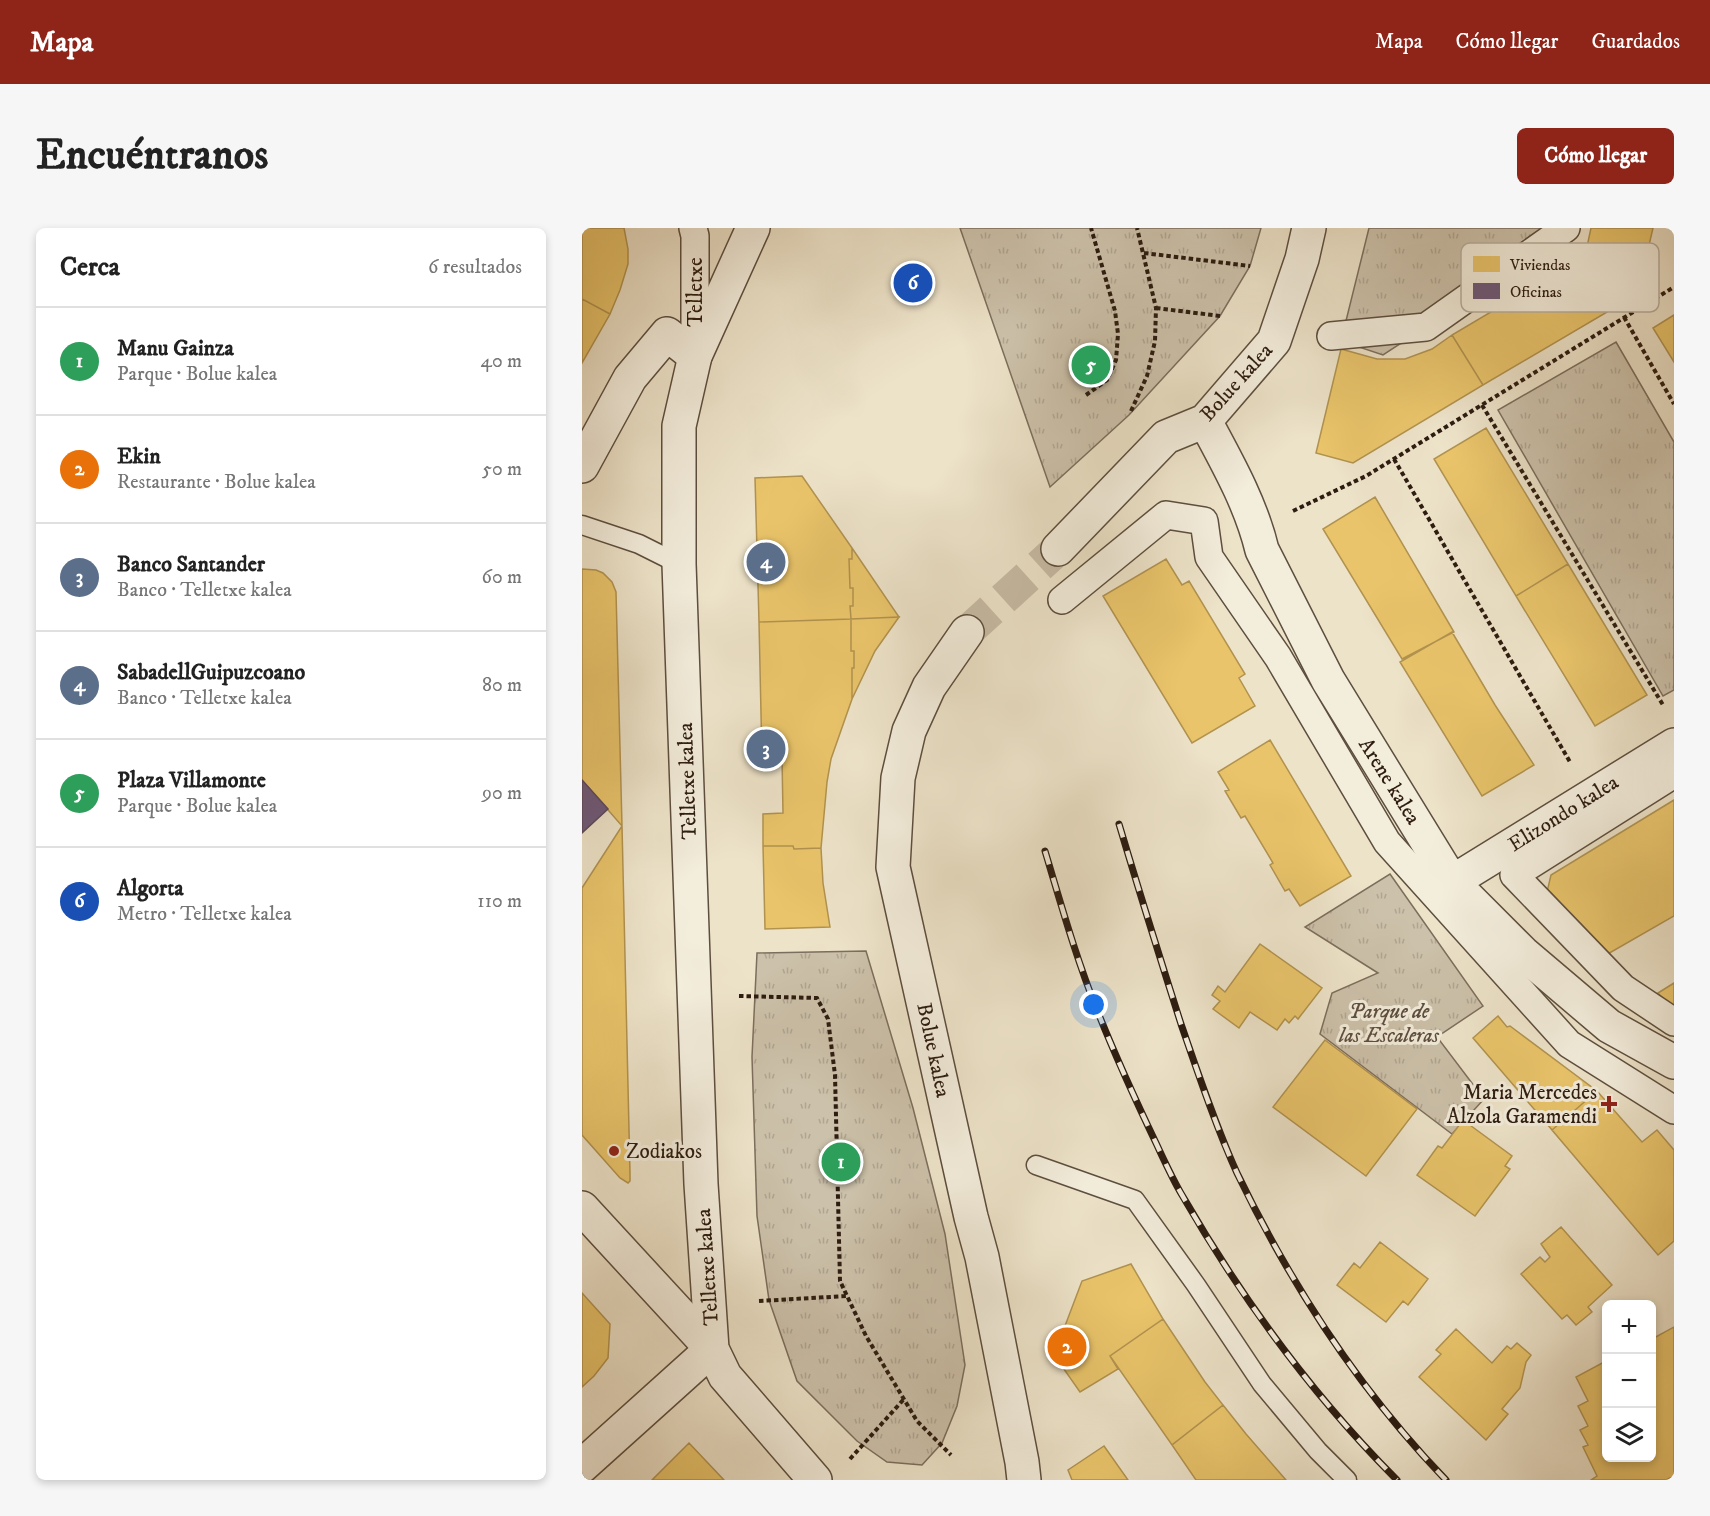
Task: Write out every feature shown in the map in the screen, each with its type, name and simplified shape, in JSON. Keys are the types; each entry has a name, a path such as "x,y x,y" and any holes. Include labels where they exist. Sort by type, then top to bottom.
{"street":[{"name":"Telletxe","path":"693,228 695,236 694,356"},
{"name":"Telletxe kalea","path":"712,1349 701,1184 679,564 679,426 694,356 753,228"},
{"name":"Bolue kalea","path":"1058,549 1166,437 1205,421 1274,341 1302,259 1309,228"},
{"path":"1545,243 1566,228"},
{"path":"1330,336 1426,327 1461,302"},
{"path":"582,466 630,378 667,334 694,356"},
{"name":"Arene kalea","path":"1205,421 1236,479 1257,529 1262,550 1328,680 1452,882 1523,953 1610,1026 1674,1062"},
{"path":"1062,600 1166,515 1204,521 1209,557 1278,657 1387,843 1569,1044 1674,1110"},
{"name":"Bolue kalea","path":"967,632 929,687 909,731 898,778 893,867 981,1257 1024,1480"},
{"name":"Elizondo kalea","path":"1452,882 1674,744"},
{"path":"1674,774 1514,875 1623,988 1674,1022"},
{"path":"582,1208 712,1349 725,1376 815,1480"},
{"path":"582,1466 712,1349"}],"lane":[{"path":"582,525 639,544 679,564"},
{"path":"1036,1165 1135,1200 1196,1285 1262,1384 1318,1450 1347,1480"}],"path":[{"path":"1086,395 1107,380 1116,360 1118,334 1115,311 1091,228"},
{"path":"1129,415 1147,376 1155,341 1156,308 1137,228"},
{"path":"1144,253 1250,266"},
{"path":"1659,296 1674,287"},
{"path":"1156,308 1220,316"},
{"path":"1257,529 1366,476 1632,312"},
{"path":"1624,317 1674,404"},
{"path":"1482,405 1668,713"},
{"path":"1394,459 1590,796"},
{"path":"739,996 817,998 828,1019 835,1075 840,1281 866,1336 917,1421 951,1455"},
{"path":"759,1301 847,1296"},
{"path":"846,1464 904,1399"}],"green space":[{"path":"960,228 1261,228 1250,266 1220,316 1129,415 1050,487"},
{"path":"1369,228 1554,228 1535,243 1461,243 1461,300 1426,327 1383,355 1341,341"},
{"path":"1616,342 1674,442 1674,690 1663,696 1498,410"},
{"name":"Parque de las Escaleras","path":"1390,874 1483,1006 1437,1037 1484,1099 1452,1134 1320,1034 1332,993 1378,973 1305,927"},
{"path":"866,951 913,1108 945,1234 965,1365 957,1406 942,1443 922,1465 887,1462 857,1441 797,1381 769,1300 757,1216 752,1057 757,953"}],"building: Viviendas":[{"path":"582,228 624,228 628,264 610,314 582,299"},
{"path":"1591,228 1653,228 1650,243 1588,243"},
{"path":"582,299 610,314 582,363"},
{"path":"1491,312 1607,312 1483,385 1452,335"},
{"path":"1674,315 1674,362 1653,328"},
{"path":"1452,335 1483,385 1353,463 1316,453 1341,349 1377,359 1405,359 1432,349"},
{"path":"1486,428 1568,564 1516,596 1434,459"},
{"path":"802,476 852,548 852,559 849,559 850,588 853,588 853,606 850,606 851,619 759,622 755,478"},
{"path":"1375,497 1454,632 1402,659 1323,529"},
{"path":"852,548 899,617 851,619 850,606 853,606 853,588 850,588 849,559 852,559"},
{"path":"1166,559 1182,585 1189,581 1245,674 1239,678 1255,706 1192,743 1103,596"},
{"path":"1568,564 1647,695 1595,726 1516,596"},
{"path":"582,569 603,573 612,582 616,592 622,826 582,780"},
{"path":"899,617 875,651 852,699 854,651 851,651 851,619"},
{"path":"851,619 851,651 854,651 852,699 831,759 821,848 794,849 793,846 763,846 763,814 783,813 782,758 762,759 759,622"},
{"path":"1452,632 1534,765 1482,796 1400,662"},
{"path":"1270,740 1351,876 1300,906 1289,889 1285,891 1270,865 1273,863 1245,816 1241,818 1225,791 1229,790 1218,772"},
{"path":"1674,800 1674,916 1599,959 1543,909 1551,875"},
{"path":"622,826 630,1173 628,1183 620,1178 582,1135 582,888"},
{"path":"763,846 793,846 794,849 821,848 823,883 830,927 765,929"},
{"path":"1260,944 1322,988 1298,1019 1295,1016 1289,1023 1285,1019 1277,1030 1250,1012 1239,1028 1213,1009 1220,1001 1212,995 1218,986 1225,992"},
{"path":"1674,983 1674,1011 1658,993"},
{"path":"1498,1016 1507,1027 1510,1026 1597,1091 1552,1130 1473,1038"},
{"path":"1325,1040 1417,1109 1366,1176 1273,1107"},
{"path":"1597,1091 1642,1142 1657,1130 1674,1150 1674,1241 1658,1255 1552,1130"},
{"path":"1463,1120 1512,1156 1505,1166 1510,1169 1475,1216 1417,1175 1438,1146 1442,1148"},
{"path":"1561,1227 1612,1285 1588,1307 1592,1312 1576,1325 1567,1315 1562,1319 1521,1274 1540,1257 1545,1262 1550,1257 1541,1244"},
{"path":"1380,1242 1428,1279 1408,1305 1403,1301 1386,1322 1337,1285 1354,1263 1360,1268"},
{"path":"1131,1264 1163,1319 1110,1356 1118,1369 1080,1392 1054,1355 1082,1281"},
{"path":"582,1293 610,1324 608,1358 582,1387"},
{"path":"1163,1319 1223,1405 1172,1445 1110,1356"},
{"path":"1674,1327 1674,1480 1670,1478 1666,1480 1591,1480 1597,1476 1583,1447 1588,1445 1580,1430 1588,1426 1578,1406 1588,1401 1576,1377 1602,1363 1602,1462 1656,1462 1656,1337"},
{"path":"1456,1329 1492,1363 1507,1346 1511,1349 1517,1343 1531,1355 1526,1362 1520,1388 1502,1409 1508,1414 1486,1440 1419,1377 1441,1354 1436,1350"},
{"path":"1223,1405 1286,1480 1196,1480 1172,1445"},
{"path":"689,1443 724,1480 652,1480"},
{"path":"1104,1446 1128,1480 1072,1480 1068,1470"}],"building: Oficinas":[{"path":"582,780 608,809 582,833"}],"tunnel":[{"path":"967,632 1058,549"}],"railway":[{"path":"1119,824 1181,1024 1237,1173 1280,1256 1330,1335 1385,1410 1446,1480"},
{"path":"1045,851 1089,990 1111,1044 1178,1189 1229,1271 1280,1345 1336,1414 1397,1480"}],"place":[{"name":"Algorta","path":"913,283"},
{"name":"Plaza Villamonte","path":"1091,365"},
{"name":"SabadellGuipuzcoano","path":"766,562"},
{"name":"Banco Santander","path":"766,749"},
{"name":"Maria Mercedes Alzola Garamendi","path":"1609,1104"},
{"name":"Zodiakos","path":"614,1151"},
{"name":"Manu Gainza","path":"841,1162"},
{"name":"Ekin","path":"1067,1347"}]}
